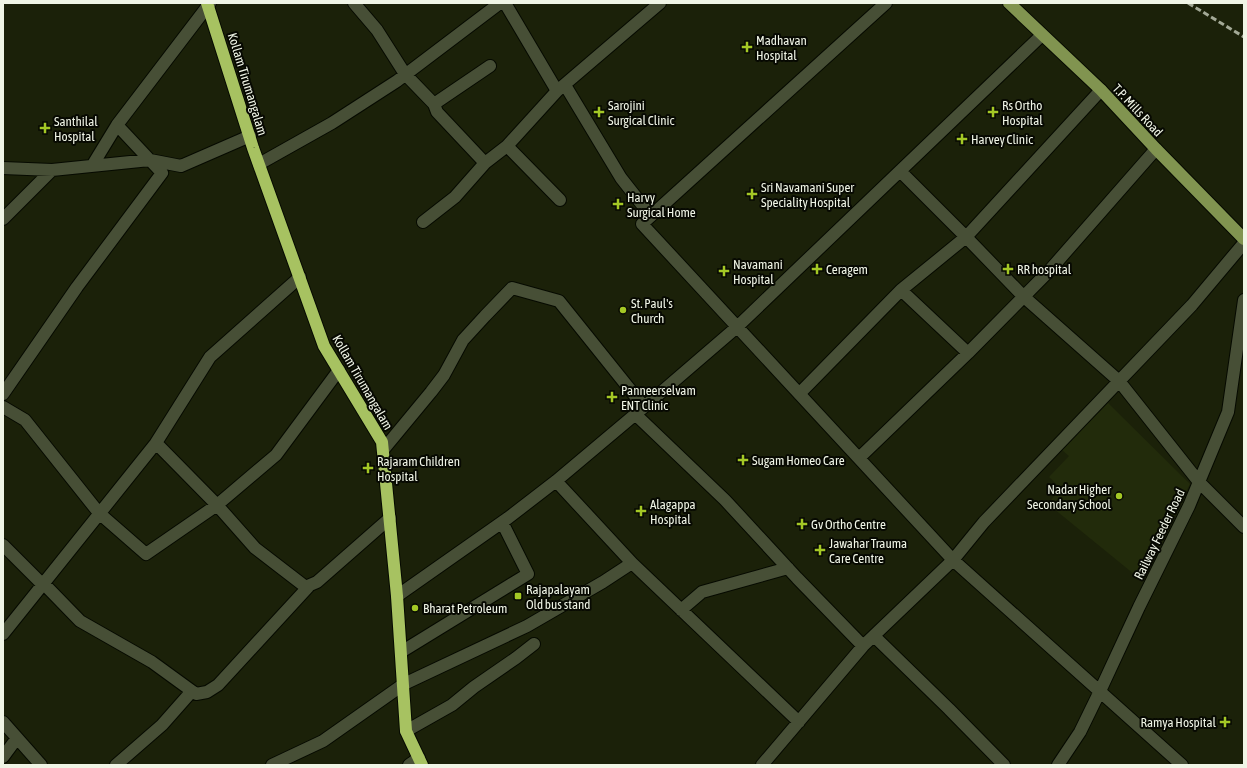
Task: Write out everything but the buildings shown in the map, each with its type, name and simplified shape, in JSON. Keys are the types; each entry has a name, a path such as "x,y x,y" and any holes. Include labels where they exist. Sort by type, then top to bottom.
{"highway":[{"name":"Kollam Tirumangalam","path":"209,3 259,164 324,346 382,442 398,596 406,731 416,763"}],"main road":[{"name":"T.P. Mills Road","path":"1009,3 1101,90 1244,239"}],"street":[{"path":"92,166 117,125 209,3"},
{"path":"354,3 377,30 405,74 434,104 437,112 485,162"},
{"path":"259,164 332,123 405,74 500,3"},
{"path":"505,3 621,178 651,216"},
{"path":"423,222 455,197 485,162 507,146 561,88 660,3"},
{"path":"886,3 642,224 736,327 954,560 1182,765"},
{"path":"398,596 502,522 556,481 640,411 736,327 1042,35"},
{"path":"434,104 490,66"},
{"path":"799,394 901,290 966,237 1101,90"},
{"path":"3,394 77,287 162,173 117,125"},
{"path":"3,168 52,170 150,160 181,166 250,136"},
{"path":"507,146 560,200"},
{"path":"859,458 968,353 1049,271 1156,149"},
{"path":"3,219 52,170"},
{"path":"900,171 1023,296 1119,381 1199,482 1244,527"},
{"path":"762,765 863,646 954,560 984,522 1192,305 1244,243"},
{"path":"3,634 154,446 210,357 300,277"},
{"path":"383,450 444,375 463,340 512,288 559,300 640,411 863,646"},
{"path":"901,290 968,353"},
{"name":"Railway Feeder Road","path":"1058,765 1080,732 1100,691 1139,607 1189,506 1228,412 1244,300"},
{"path":"3,407 25,420 99,513 146,554 217,505 276,455 339,370"},
{"path":"154,446 156,443 217,505 255,548 307,588"},
{"path":"556,481 632,563 799,722"},
{"path":"3,545 80,621 152,662 196,694 207,692 218,685 310,585 317,582 390,518"},
{"path":"401,652 528,574 502,522"},
{"path":"272,765 323,741 404,684 527,626 603,582 632,563"},
{"path":"681,610 702,592 788,568"},
{"path":"874,636 1004,765"},
{"path":"406,731 452,706 474,687 534,644"},
{"path":"116,765 162,725 192,691"},
{"path":"3,722 42,765"},
{"path":"3,757 17,738"}],"shaded area":[{"name":"Nadar Higher Secondary School","path":"1108,403 1190,484 1140,579 1048,504 1061,488 1049,477 1069,456 1062,450"}],"railway":[{"path":"1188,3 1244,37"}],"place":[{"name":"Madhavan Hospital","path":"747,47"},
{"name":"Sarojini Surgical Clinic","path":"599,112"},
{"name":"Rs Ortho Hospital","path":"993,112"},
{"name":"Santhilal Hospital","path":"45,128"},
{"name":"Harvey Clinic","path":"962,139"},
{"name":"Sri Navamani Super Speciality Hospital","path":"752,194"},
{"name":"Harvy Surgical Home","path":"618,204"},
{"name":"Ceragem","path":"817,269"},
{"name":"RR hospital","path":"1008,269"},
{"name":"Navamani Hospital","path":"724,271"},
{"name":"St. Paul's Church","path":"623,310"},
{"name":"Panneerselvam ENT Clinic","path":"612,397"},
{"name":"Sugam Homeo Care","path":"743,460"},
{"name":"Rajaram Children Hospital","path":"368,468"},
{"name":"Nadar Higher Secondary School","path":"1119,496"},
{"name":"Alagappa Hospital","path":"641,511"},
{"name":"Gv Ortho Centre","path":"802,524"},
{"name":"Jawahar Trauma Care Centre","path":"820,550"},
{"name":"Rajapalayam Old bus stand","path":"518,596"},
{"name":"Bharat Petroleum","path":"415,608"},
{"name":"Ramya Hospital","path":"1225,722"}]}
